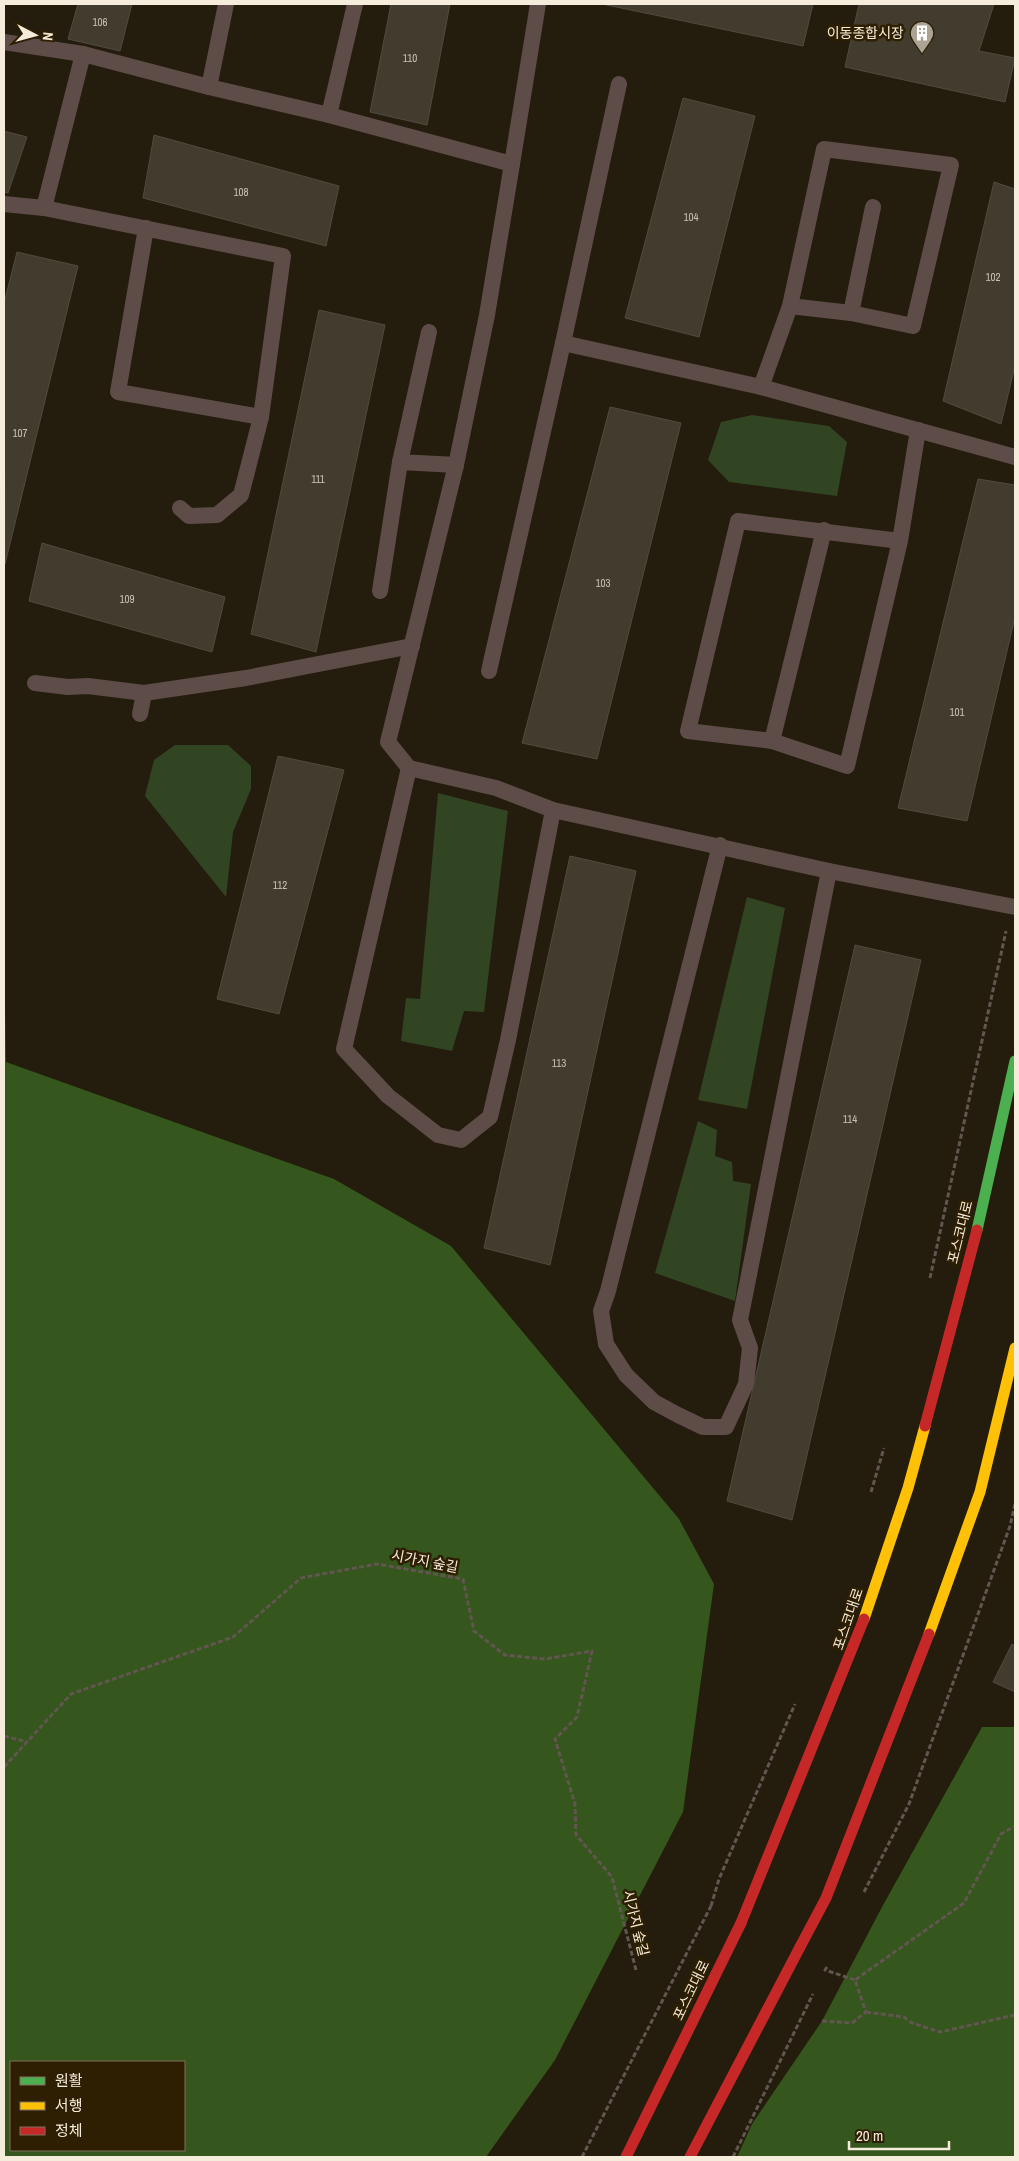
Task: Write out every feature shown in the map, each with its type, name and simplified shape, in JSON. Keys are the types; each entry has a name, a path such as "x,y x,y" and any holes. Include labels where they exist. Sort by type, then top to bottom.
{"main road":[{"name":"포스코대로","path":"626,2157 741,1923 857,1641 908,1488 975,1239 1015,1061"},
{"path":"690,2157 826,1898 927,1641 980,1492 1015,1348"}],"lane":[{"path":"209,87 226,4"},
{"path":"329,115 355,4"},
{"path":"538,4 487,315 456,465 388,742 409,768 496,788 554,810 829,871 1015,907"},
{"path":"4,42 83,54 209,87 329,115 512,164"},
{"path":"44,208 83,54"},
{"path":"489,671 619,84"},
{"path":"761,387 790,306 824,149 951,165 913,326 851,313 790,306"},
{"path":"4,204 44,208 283,256 261,417 242,496 217,515 189,516 180,508"},
{"path":"851,313 873,207"},
{"path":"146,228 118,392 261,417"},
{"path":"380,591 400,462 429,332"},
{"path":"563,343 761,387 1015,457"},
{"path":"900,541 824,530 738,521 688,731 772,741 847,766 900,541 918,430"},
{"path":"400,462 456,465"},
{"path":"772,741 824,530"},
{"path":"35,683 68,687 88,686 144,693 246,678 412,646"},
{"path":"140,714 144,693"},
{"path":"409,768 344,1049 388,1096 438,1135 461,1140 490,1117 508,1040 554,810"},
{"path":"720,846 608,1291 601,1311 606,1344 626,1375 654,1402 703,1427 726,1427 746,1384 750,1348 740,1320 829,871"}],"path":[{"path":"928,1287 1006,932"},
{"path":"871,1494 884,1447"},
{"path":"860,1900 909,1804 1010,1526 1015,1504"},
{"name":"시가지 숲길","path":"4,1767 71,1694 233,1638 300,1578 376,1564 463,1580 474,1631 505,1655 545,1660 592,1651 577,1717 555,1739 575,1804 576,1835 612,1877 636,1970"},
{"path":"582,2157 711,1906 723,1871 799,1696"},
{"path":"4,1736 28,1742"},
{"path":"855,1980 964,1904 1001,1834 1015,1826"},
{"path":"821,1979 829,1961"},
{"path":"825,1970 855,1980"},
{"path":"855,1980 866,2012"},
{"path":"733,2157 816,1988"},
{"path":"822,2021 852,2022 866,2012 904,2017 912,2023 940,2032 1015,2015"}],"green space":[{"path":"752,415 829,426 847,442 837,496 729,482 708,460 721,422"},
{"path":"175,745 228,745 251,766 251,789 233,832 226,897 145,796 154,760"},
{"path":"438,793 508,811 484,1012 464,1011 452,1051 401,1041 406,998 420,999"},
{"path":"747,897 785,908 747,1109 698,1100"},
{"path":"4,954 6,1062 334,1179 451,1246 679,1519 714,1584 683,1812 555,2060 486,2157 4,2157"},
{"path":"698,1121 717,1130 715,1156 732,1162 733,1181 751,1184 735,1301 655,1273"},
{"path":"982,1727 1015,1727 1015,2157 737,2157 752,2124 822,2021 882,1907"}],"building":[{"path":"78,4 132,4 120,51 68,39"},
{"path":"391,4 450,4 427,125 370,112"},
{"path":"602,4 813,4 803,46"},
{"name":"이동종합시장","path":"859,4 994,4 979,51 1015,58 1005,102 845,67"},
{"path":"683,98 755,116 699,337 625,318"},
{"path":"4,131 27,137 8,193 4,192"},
{"path":"154,135 339,186 326,246 143,198"},
{"path":"994,182 1015,189 1015,366 1001,424 943,401"},
{"path":"17,252 78,266 5,564 4,303"},
{"path":"319,310 385,325 316,652 251,634"},
{"path":"610,407 681,423 597,759 522,743"},
{"path":"978,479 1015,485 1015,617 967,821 898,808"},
{"path":"42,543 225,597 212,652 29,601"},
{"path":"278,756 344,770 279,1014 217,999"},
{"path":"570,856 636,871 550,1265 484,1248"},
{"path":"855,945 921,960 792,1520 727,1501"},
{"path":"1012,1644 1015,1646 1015,1692 993,1682"}],"traffic: fast":[{"path":"977,1230 1015,1061"}],"traffic: slow":[{"path":"929,1634 980,1492 1015,1348"},
{"path":"864,1619 908,1488 925,1426"}],"traffic: jam":[{"path":"925,1426 977,1230"},
{"path":"741,1923 864,1619"},
{"path":"800,1947 826,1898 929,1634"},
{"path":"626,2157 741,1923"},
{"path":"690,2157 800,1947"}],"place":[{"name":"이동종합시장","path":"922,54"}]}
